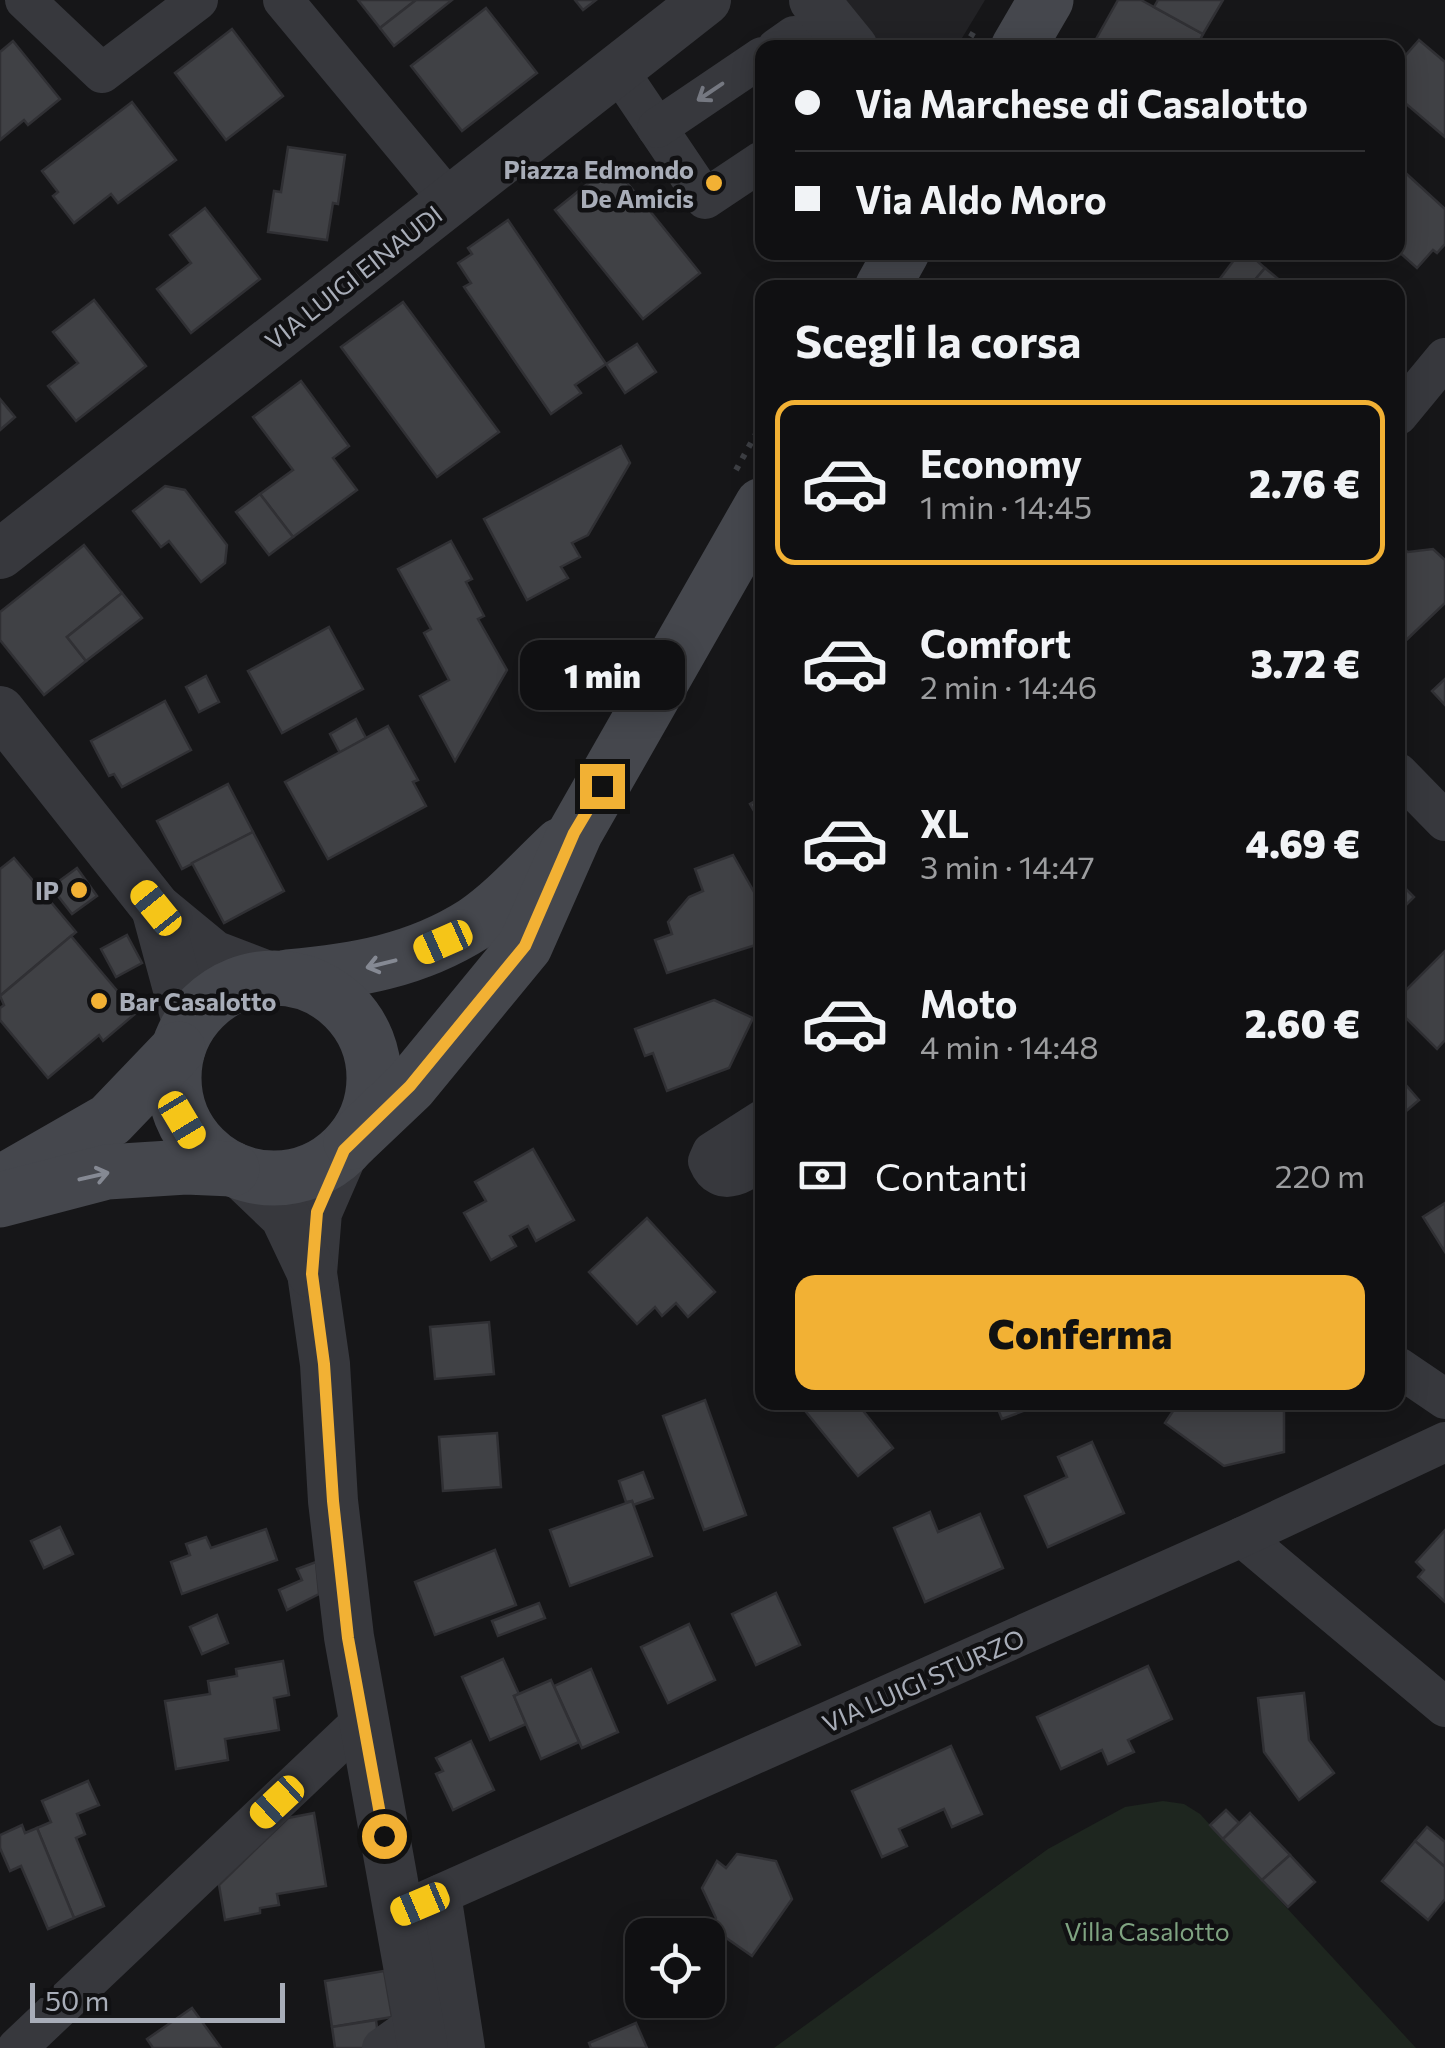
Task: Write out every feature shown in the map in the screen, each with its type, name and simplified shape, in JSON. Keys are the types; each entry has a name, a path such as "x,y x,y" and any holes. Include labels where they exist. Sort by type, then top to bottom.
{"main road":[{"path":"997,38 1046,0"},
{"path":"0,1200 108,1172 186,1166 236,1171 260,1178 305,1174 326,1164 347,1146 410,1086 525,946 574,833 755,538"},
{"path":"0,1184 110,1120 183,1038 204,1006 224,991 248,981 352,971 407,958 443,942 477,922 574,833"},
{"path":"278,978 306,983 328,994 362,1028 371,1050 372,1098 364,1122 347,1146"},
{"path":"183,1038 174,1085 182,1120 203,1149 236,1171"}],"street":[{"path":"26,0 102,73 198,0"},
{"path":"283,0 450,201"},
{"name":"VIA LUIGI EINAUDI","path":"0,554 706,0"},
{"path":"814,0 846,40"},
{"path":"657,128 755,62"},
{"path":"618,70 705,199 755,166"},
{"path":"1405,407 1445,358"},
{"path":"0,711 156,908 213,955 278,978"},
{"path":"1405,780 1445,821"},
{"path":"156,908 183,1038"},
{"path":"755,1124 712,1152 708,1161 711,1170 732,1178 755,1164"},
{"path":"347,1146 317,1212 312,1274 324,1364 348,1638 364,1720 466,2048"},
{"path":"236,1171 285,1216 312,1274"},
{"path":"1405,1372 1445,1399"},
{"name":"VIA LUIGI STURZO","path":"420,1904 1242,1537 1445,1442"},
{"path":"1242,1537 1445,1707"},
{"path":"17,2048 364,1720"},
{"path":"407,2040 420,1904"}],"shaded area":[{"path":"840,0 985,0 961,40 872,40"}],"green space":[{"name":"Villa Casalotto","path":"1163,1801 1184,1804 1200,1814 1416,2048 774,2048 1048,1849 1125,1807"}],"building":[{"path":"358,0 416,0 380,28"},
{"path":"416,0 452,0 394,46 380,28"},
{"path":"575,0 596,0 583,10"},
{"path":"1118,0 1141,0 1203,34 1200,40 1096,40"},
{"path":"1158,0 1223,0 1203,34 1154,7"},
{"path":"486,8 537,73 462,131 411,66"},
{"path":"232,29 283,96 226,140 175,73"},
{"path":"1419,40 1445,62 1445,137 1405,103 1405,56"},
{"path":"13,41 60,99 28,125 24,120 0,140 0,52"},
{"path":"132,102 176,160 118,203 111,194 74,223 53,196 58,192 42,171"},
{"path":"288,147 345,155 338,204 333,203 327,240 268,232 274,191 281,192"},
{"path":"612,164 700,273 643,319 555,210"},
{"path":"1405,172 1445,209 1445,244 1437,253 1433,250 1417,268 1405,257"},
{"path":"205,208 260,279 191,333 157,289 191,263 170,235"},
{"path":"508,220 606,364 575,385 581,393 551,414 464,287 471,283 458,263 472,254 468,248"},
{"path":"1234,260 1256,260 1265,268 1255,280 1219,280"},
{"path":"1265,268 1279,280 1255,280"},
{"path":"94,300 146,366 76,421 48,386 78,363 53,332"},
{"path":"403,302 499,432 437,477 341,347"},
{"path":"637,344 656,372 625,393 606,364"},
{"path":"301,381 349,446 333,458 357,490 293,537 260,494 293,470 253,417"},
{"path":"0,399 15,417 0,430"},
{"path":"621,446 630,463 588,535 572,543 580,557 561,567 568,578 527,600 484,519"},
{"path":"165,486 185,490 227,545 225,563 201,582 169,541 161,547 133,511"},
{"path":"260,494 293,537 269,555 236,512"},
{"path":"451,541 472,579 466,582 484,616 478,619 507,670 455,761 420,696 449,680 424,633 431,629 398,569"},
{"path":"84,545 122,593 67,637 86,661 44,695 0,640 0,612"},
{"path":"1433,549 1445,560 1445,603 1405,641 1405,550"},
{"path":"122,593 142,618 86,661 67,637"},
{"path":"329,627 363,689 282,733 248,671"},
{"path":"206,676 219,702 199,712 186,687"},
{"path":"1445,679 1445,705 1432,691"},
{"path":"165,701 191,750 122,787 114,774 109,776 91,741"},
{"path":"356,719 366,738 340,753 330,734"},
{"path":"388,726 418,780 413,782 426,806 328,859 285,782"},
{"path":"228,784 253,832 182,869 157,821"},
{"path":"253,832 284,891 224,923 192,863"},
{"path":"733,855 755,894 755,945 667,973 655,940 672,934 668,922 689,897 703,891 695,869"},
{"path":"14,858 76,932 0,996 0,869"},
{"path":"77,868 97,896 72,914 51,887"},
{"path":"1405,888 1414,897 1405,906"},
{"path":"127,935 142,963 116,977 101,949"},
{"path":"71,936 136,1013 103,1041 99,1035 48,1078 0,1020 0,1008 4,1005 0,996"},
{"path":"1445,951 1445,1040 1437,1049 1405,1017 1405,991"},
{"path":"714,1000 753,1018 729,1068 667,1091 653,1053 645,1056 635,1029"},
{"path":"1405,1084 1419,1100 1405,1112"},
{"path":"533,1149 574,1220 536,1241 528,1226 510,1236 516,1246 491,1260 464,1213 486,1201 475,1182"},
{"path":"1445,1203 1445,1252 1423,1217"},
{"path":"647,1218 715,1292 688,1317 676,1303 662,1316 655,1307 637,1324 589,1272"},
{"path":"489,1322 494,1374 435,1379 430,1327"},
{"path":"705,1400 746,1515 704,1530 663,1416"},
{"path":"804,1410 862,1410 893,1448 858,1476"},
{"path":"998,1410 1026,1410 1002,1419"},
{"path":"1174,1410 1284,1410 1284,1452 1224,1466 1165,1423"},
{"path":"497,1433 501,1487 443,1491 439,1437"},
{"path":"1092,1442 1124,1513 1048,1547 1025,1496 1067,1477 1058,1457"},
{"path":"643,1472 653,1498 633,1505 632,1501 626,1502 619,1481"},
{"path":"632,1501 652,1556 570,1586 550,1530"},
{"path":"930,1512 938,1532 980,1514 1003,1568 925,1602 894,1528"},
{"path":"60,1527 73,1554 44,1568 31,1541"},
{"path":"266,1529 277,1560 182,1594 171,1562 190,1555 186,1544 206,1537 211,1548"},
{"path":"1445,1530 1445,1602 1418,1577 1424,1570 1416,1562"},
{"path":"495,1550 516,1605 435,1635 415,1582"},
{"path":"316,1562 319,1594 287,1610 279,1590 302,1580 297,1569"},
{"path":"776,1593 800,1645 756,1665 732,1614"},
{"path":"539,1603 545,1618 498,1636 492,1621"},
{"path":"217,1615 228,1643 202,1654 190,1627"},
{"path":"689,1624 715,1680 668,1703 641,1647"},
{"path":"503,1659 519,1694 514,1696 526,1724 490,1740 462,1677"},
{"path":"283,1661 289,1695 274,1698 279,1730 225,1739 228,1760 176,1769 165,1701 210,1694 208,1681 237,1676 236,1669"},
{"path":"1148,1666 1172,1719 1128,1740 1134,1752 1108,1764 1102,1750 1061,1769 1037,1717"},
{"path":"591,1669 618,1732 582,1748 554,1686"},
{"path":"551,1680 579,1742 541,1759 514,1696"},
{"path":"1304,1693 1309,1740 1334,1773 1299,1800 1264,1752 1258,1698"},
{"path":"471,1741 494,1790 453,1810 436,1774 443,1771 436,1758"},
{"path":"951,1746 982,1814 952,1827 944,1809 899,1829 907,1846 882,1857 852,1791"},
{"path":"88,1781 99,1805 77,1814 85,1834 76,1838 104,1906 74,1918 37,1828 51,1822 42,1801"},
{"path":"1226,1810 1239,1823 1223,1839 1210,1825"},
{"path":"314,1813 326,1886 277,1894 279,1905 225,1920 219,1885 288,1818"},
{"path":"1250,1813 1290,1855 1262,1880 1223,1839"},
{"path":"22,1825 25,1833 37,1828 74,1918 48,1929 21,1866 10,1871 0,1848 0,1835"},
{"path":"1427,1827 1445,1842 1445,1867 1415,1841"},
{"path":"1415,1841 1445,1867 1445,1899 1428,1920 1382,1881"},
{"path":"737,1854 776,1861 792,1899 752,1956 725,1937 725,1918 716,1918 702,1888 717,1861 726,1868"},
{"path":"1290,1855 1315,1882 1288,1907 1262,1880"},
{"path":"384,1971 392,2017 332,2027 325,1981"},
{"path":"192,2008 221,2048 153,2048 147,2039"},
{"path":"376,2020 378,2035 363,2048 335,2048 332,2027"},
{"path":"636,2023 647,2048 591,2048 589,2043"}],"place":[{"name":"Piazza Edmondo De Amicis","path":"714,183"},
{"name":"IP","path":"79,890"},
{"name":"Bar Casalotto","path":"99,1001"}],"route":[{"path":"384,1836 348,1638 333,1501 324,1364 312,1274 317,1212 344,1150 410,1086 525,946 574,833 602,786"}]}
